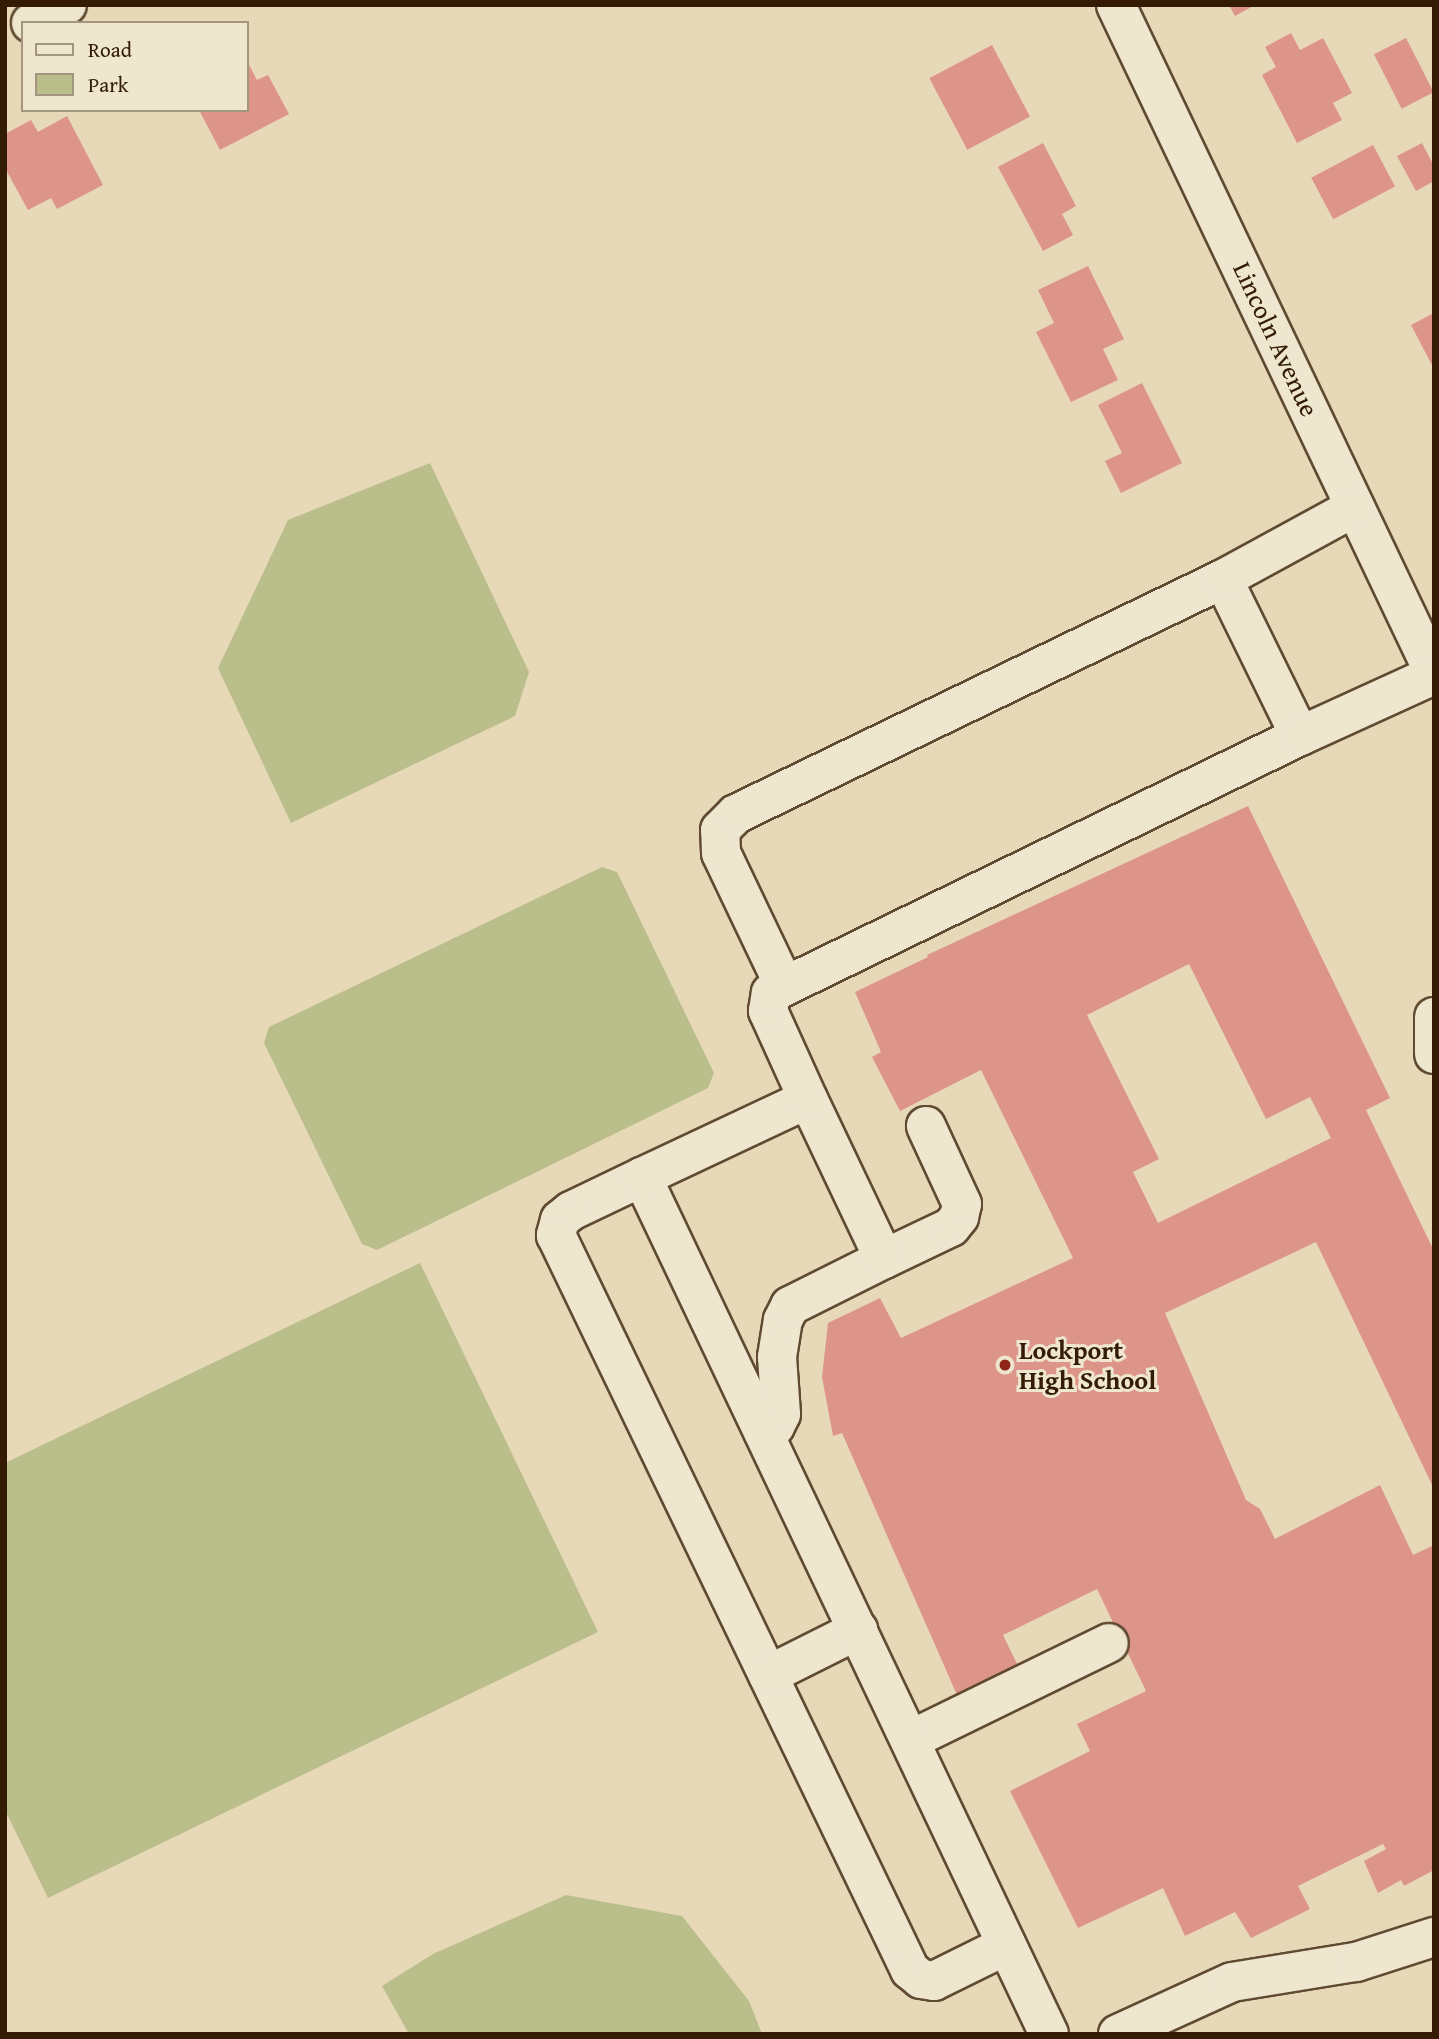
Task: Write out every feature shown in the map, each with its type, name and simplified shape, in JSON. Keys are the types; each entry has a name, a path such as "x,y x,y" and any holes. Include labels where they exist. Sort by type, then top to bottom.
{"street":[{"path":"35,21 67,5"},
{"name":"Lincoln Avenue","path":"1116,5 1434,674"},
{"path":"5,36 21,28"},
{"path":"784,985 721,853 720,830 736,814 1223,579 1355,507"},
{"path":"1223,579 1300,736"},
{"path":"884,1259 768,1010 771,993 1300,736 1434,674"},
{"path":"1434,1017 1434,1054"},
{"path":"808,1099 571,1211 560,1220 556,1235 910,1970 921,1979 934,1981 1007,1945"},
{"path":"764,1433 775,1426 781,1414 777,1357 783,1320 790,1306 951,1227 959,1217 962,1204 926,1126"},
{"path":"642,1177 1049,2034"},
{"path":"768,1675 858,1630"},
{"path":"910,1740 1109,1643"},
{"path":"1118,2034 1232,1982 1356,1962 1434,1937"}],"green space":[{"path":"430,463 529,672 515,716 291,823 218,668 288,520"},
{"path":"602,867 617,872 714,1073 708,1088 377,1250 362,1244 264,1043 269,1027"},
{"path":"420,1263 598,1632 48,1898 5,1810 5,1463"},
{"path":"566,1895 682,1916 749,2001 762,2034 409,2034 382,1986 433,1954"}],"building":[{"path":"1229,5 1255,5 1235,16"},
{"path":"1291,33 1300,50 1323,38 1352,93 1333,103 1342,120 1297,143 1262,75 1276,67 1265,47"},
{"path":"1406,38 1434,92 1402,109 1374,54"},
{"path":"992,45 1030,117 967,150 929,78"},
{"path":"248,63 257,80 268,75 289,114 220,150 200,112 248,112"},
{"path":"67,116 103,185 57,209 51,198 28,210 5,168 5,134 31,120 38,132"},
{"path":"1043,143 1076,206 1062,214 1073,235 1043,251 998,167"},
{"path":"1422,143 1434,166 1434,181 1416,191 1397,156"},
{"path":"1373,145 1395,186 1333,219 1311,178"},
{"path":"1088,266 1124,339 1103,349 1118,380 1071,402 1036,332 1054,323 1038,290"},
{"path":"1434,313 1434,369 1411,325"},
{"path":"1142,383 1182,463 1121,493 1105,461 1122,453 1098,405"},
{"name":"Lockport High School","path":"1248,806 1390,1098 1366,1110 1434,1251 1434,1489 1316,1242 1165,1313 1246,1500 1260,1509 1275,1539 1380,1485 1413,1555 1434,1545 1434,1870 1404,1886 1401,1880 1378,1893 1364,1861 1386,1849 1383,1844 1298,1886 1310,1909 1251,1938 1235,1912 1185,1936 1163,1888 1078,1928 1010,1791 1090,1751 1077,1724 1146,1691 1097,1589 1003,1635 1018,1666 957,1695 842,1433 833,1436 822,1377 828,1323 880,1298 901,1338 1073,1258 981,1070 900,1111 872,1057 881,1052 855,992 928,957 927,955","holes":["1189,964 1266,1119 1310,1097 1331,1138 1158,1223 1133,1172 1159,1159 1087,1015"]}],"place":[{"name":"Lockport High School","path":"1005,1365"}]}
